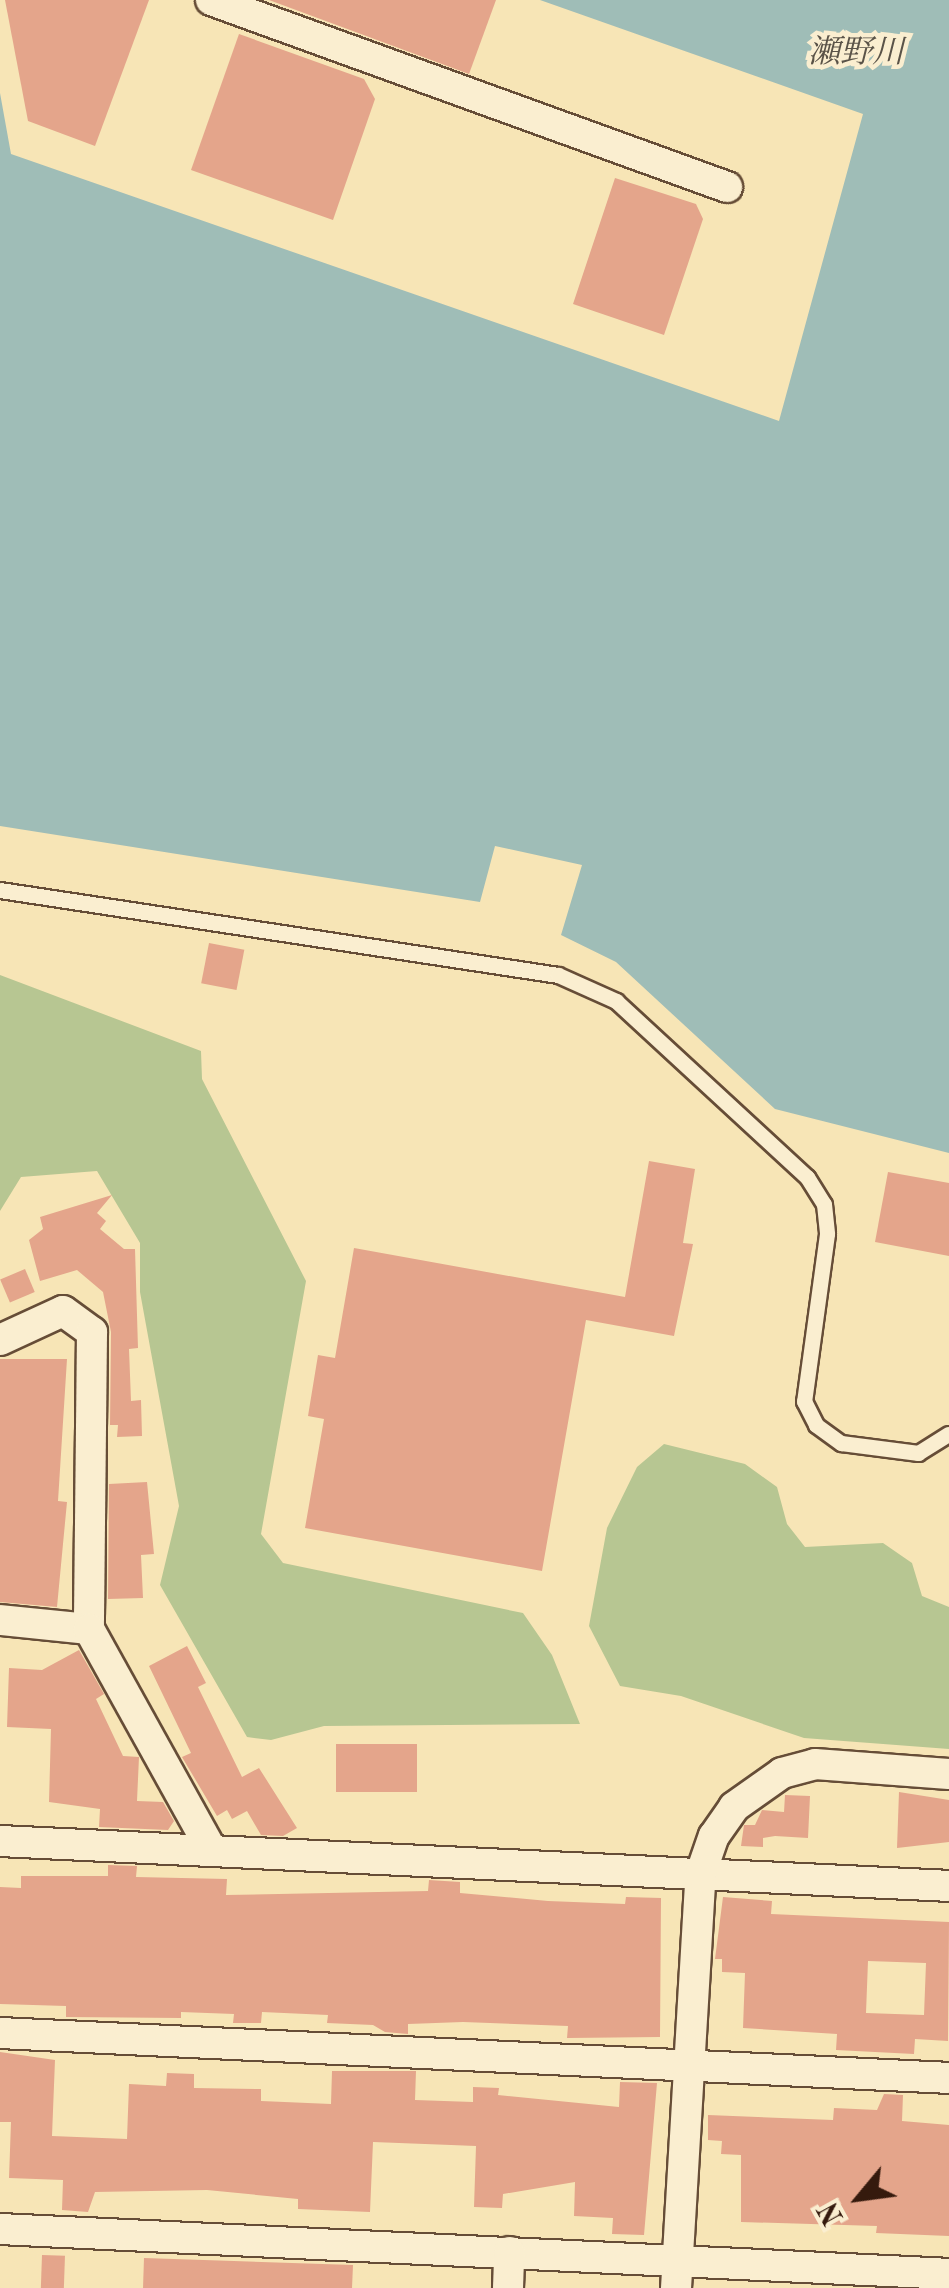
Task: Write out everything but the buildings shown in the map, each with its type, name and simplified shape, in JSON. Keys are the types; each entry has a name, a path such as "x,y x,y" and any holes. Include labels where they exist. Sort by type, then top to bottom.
{"street":[{"path":"211,0 727,187"},
{"path":"0,1340 64,1311 92,1332 89,1629 211,1849"},
{"path":"0,1620 89,1629"},
{"path":"677,2274 686,2066 702,1873 714,1836 734,1807 782,1773 815,1764 949,1774"},
{"path":"0,1841 949,1886"},
{"path":"0,2033 949,2078"},
{"path":"0,2229 509,2252 677,2274 949,2274"},
{"path":"508,2288 509,2252"}],"lane":[{"path":"0,890 558,975 616,1001 807,1176 824,1204 828,1234 804,1401 816,1425 841,1442 918,1453 949,1434"}],"green space":[{"path":"0,975 201,1051 202,1079 306,1281 261,1534 283,1563 523,1613 552,1655 580,1724 324,1726 271,1740 247,1737 160,1585 179,1506 140,1292 140,1243 97,1171 21,1177 0,1211"},
{"path":"664,1444 745,1464 777,1487 787,1524 805,1547 883,1543 912,1563 922,1596 949,1607 949,1749 804,1738 681,1696 620,1686 589,1626 607,1528 637,1467"}],"water":[{"name":"瀬野川","path":"540,0 949,0 949,1153 775,1109 616,962 561,935 582,865 495,846 480,902 0,826 0,93 11,154 779,421 863,114"}]}
